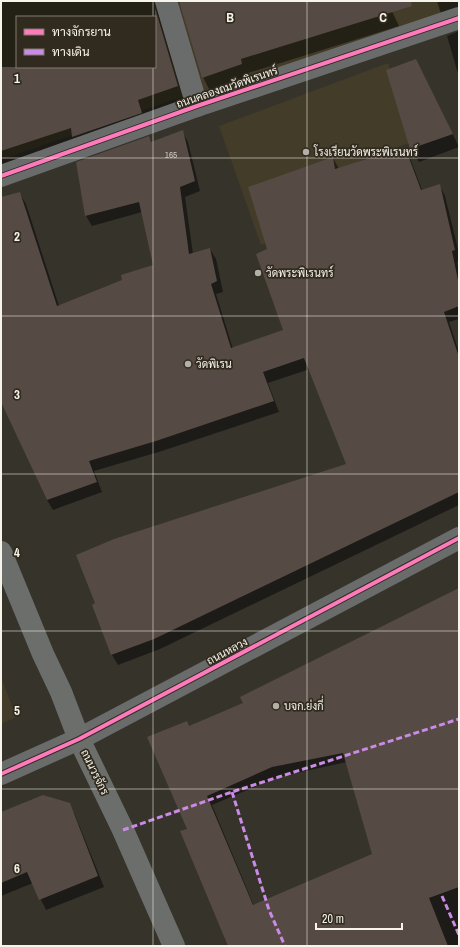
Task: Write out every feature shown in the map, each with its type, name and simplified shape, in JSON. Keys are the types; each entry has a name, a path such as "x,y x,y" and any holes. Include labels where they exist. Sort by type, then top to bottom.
{"main road":[{"name":"ถนนวรจักร","path":"1,552 43,654 61,692 79,739 123,830 174,946"}],"street":[{"path":"166,1 197,106"},
{"name":"ถนนคลองถมวัดพิเรนทร์","path":"1,176 197,106 459,18"},
{"name":"ถนนหลวง","path":"1,774 79,739 459,538"}],"shaded area":[{"path":"1,1 459,1 459,19 179,98 1,160"},
{"name":"โรงเรียนวัดพระพิเรนทร์","path":"388,63 414,141 347,166 361,209 261,245 219,126"},
{"path":"1,677 16,717 1,724"}],"building":[{"path":"179,1 411,1 412,6 241,59 242,64 202,78"},
{"path":"155,8 178,86 138,100 142,113 72,137 71,128 1,151 1,67 156,68"},
{"path":"416,59 453,134 410,149 386,70"},
{"path":"183,130 195,181 180,187 189,254 210,248 217,281 211,284 231,348 283,330 256,254 267,249 248,187 333,157 335,169 405,147 421,190 440,184 455,250 452,251 459,285 459,306 444,312 459,357 459,492 154,639 111,655 92,605 95,603 76,555 114,539 346,464 304,358 263,372 274,401 156,441 89,461 97,482 47,500 1,402 1,197 20,192 57,306 122,280 121,275 153,265 139,202 85,216 76,162 149,136 151,142"},
{"path":"459,588 459,887 429,898 448,946 228,946 180,831 187,829 147,737 187,721 189,726 243,703 240,697","holes":["343,753 372,854 253,905 207,796 272,767"]},
{"path":"43,795 70,803 98,876 39,900 27,872 1,883 1,812"}],"marked path":[{"path":"123,830 232,792 459,719"},
{"path":"232,792 269,910 285,946"},
{"path":"442,896 459,935"}],"cycle path":[{"path":"1,176 197,106 459,18"},
{"path":"1,774 79,739 459,538"}],"place":[{"name":"โรงเรียนวัดพระพิเรนทร์","path":"306,152"},
{"name":"วัดพระพิเรนทร์","path":"258,273"},
{"name":"วัดพิเรน","path":"188,364"},
{"name":"บจก.ย่งกี่","path":"276,706"}]}
